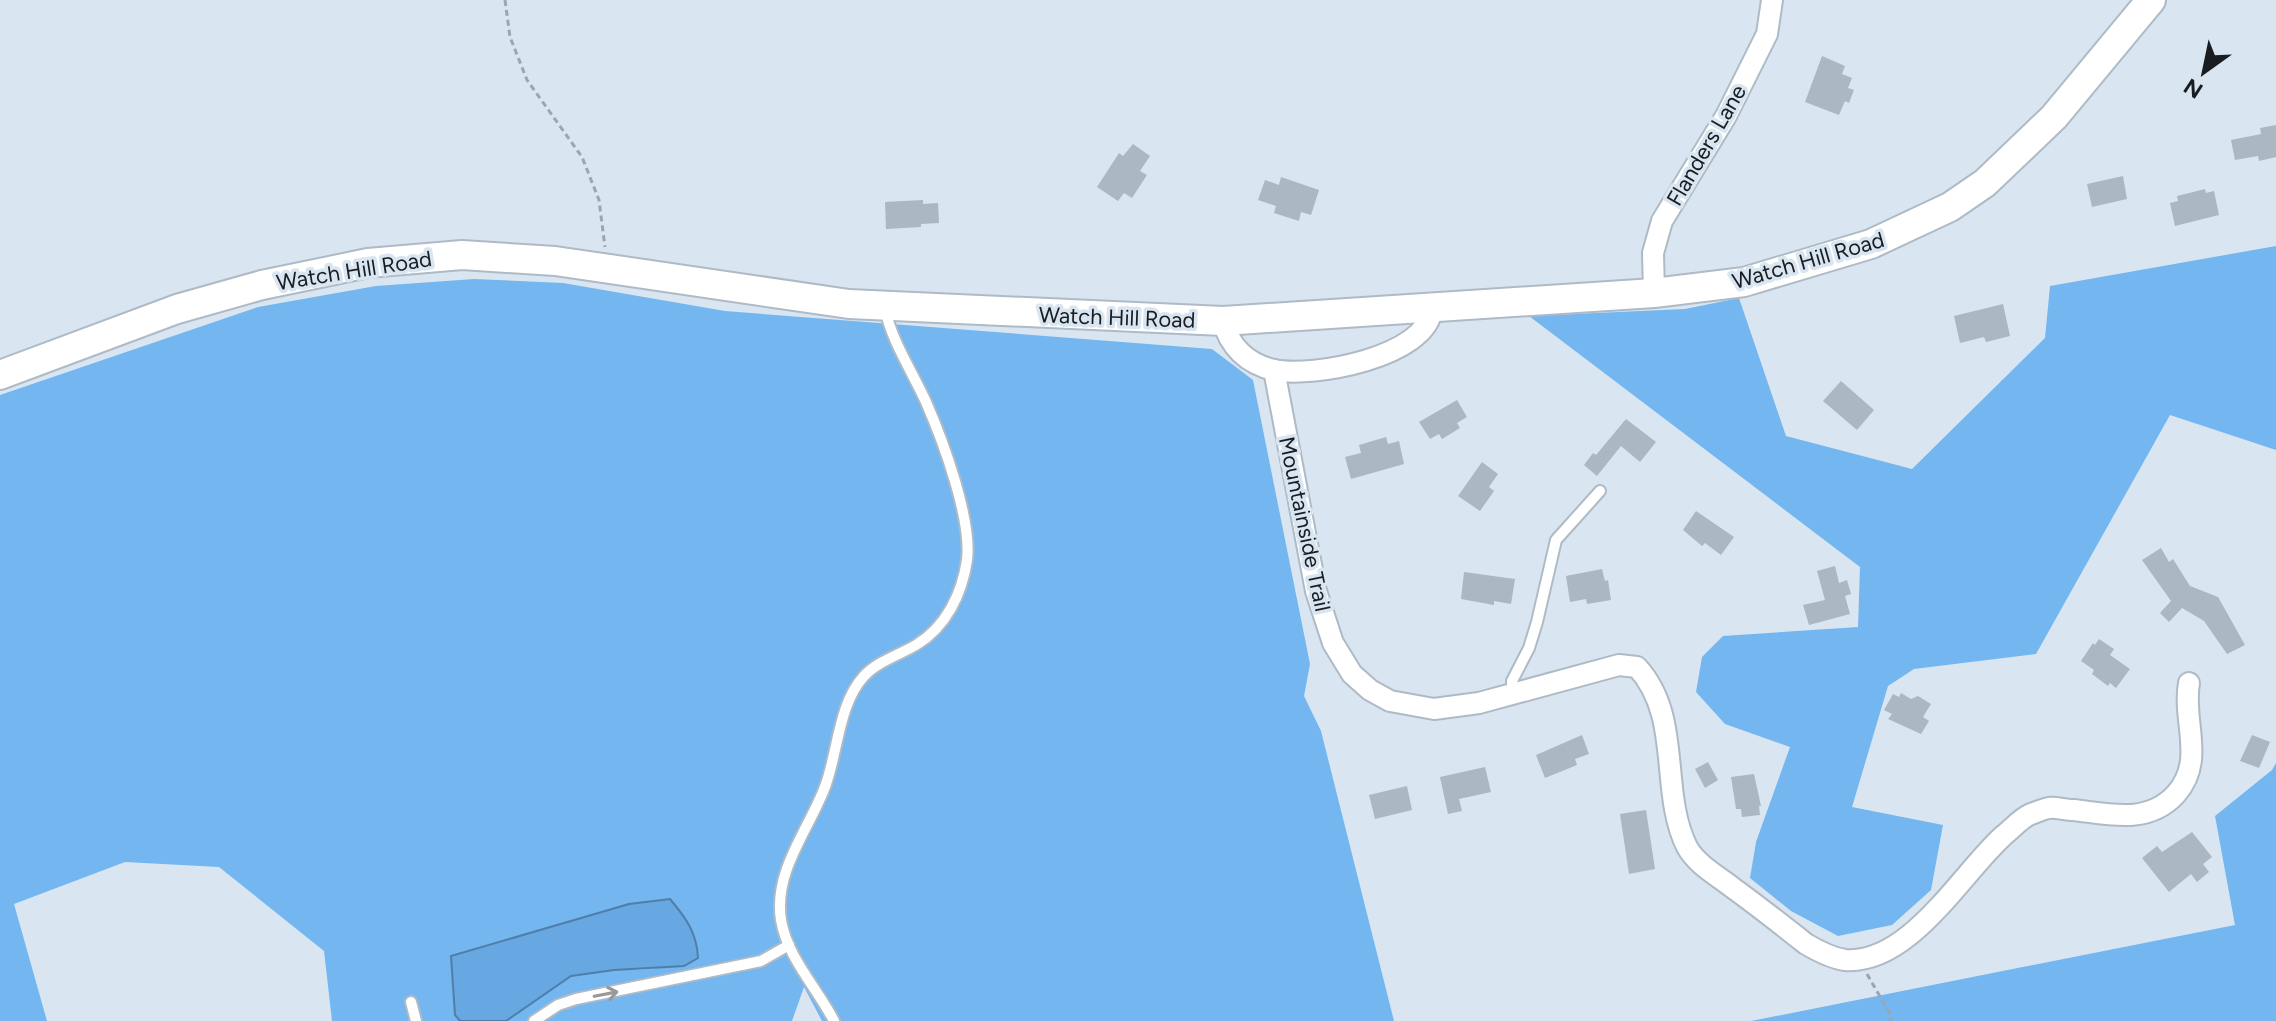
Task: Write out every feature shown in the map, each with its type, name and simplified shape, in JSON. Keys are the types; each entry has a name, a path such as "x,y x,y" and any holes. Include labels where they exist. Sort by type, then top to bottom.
{"street":[{"name":"Flanders Lane","path":"1654,293 1653,253 1662,221 1726,116 1767,34 1772,0"},
{"name":"Watch Hill Road","path":"0,375 177,309 262,285 354,266 462,255 542,260 793,298 884,307 1223,321 1654,293 1744,282 1871,244 1950,207 1985,183 2054,117 2151,0"},
{"path":"1223,321 1227,338 1237,351 1253,362 1274,370 1326,369 1354,364 1413,339 1431,320 1432,309"},
{"name":"Mountainside Trail","path":"1274,370 1316,591 1333,643 1352,674 1370,690 1390,701 1434,709 1479,703 1619,665 1637,667 1650,681 1659,702 1678,824 1689,850 1706,869 1806,944 1842,960 1860,960"},
{"path":"1860,960 1907,938 1961,884 1994,845 2026,816 2051,808 2124,817 2145,813 2164,804 2185,781 2192,765 2187,698 2189,683"}],"lane":[{"path":"834,1021 789,945 780,916 782,885 794,850 825,786 853,690 865,675 885,660 918,644 938,627 955,603 967,557 959,495 927,404 889,327 884,307"},
{"path":"1512,693 1512,681 1529,648 1537,622 1556,540 1600,491"},
{"path":"534,1021 558,1005 576,999 761,961 789,945"},
{"path":"411,1002 416,1021"}],"path":[{"path":"505,0 510,37 527,80 582,157 599,200 607,269"},
{"path":"1860,960 1891,1021"}],"shaded area":[{"path":"2276,246 2276,450 2170,415 2036,654 1914,669 1888,686 1852,807 1943,825 1931,890 1892,925 1838,936 1791,911 1750,878 1756,842 1790,747 1725,724 1696,692 1702,657 1723,636 1858,627 1860,567 1529,316 1685,309 1739,298 1786,436 1912,469 2045,338 2050,286"},
{"path":"474,279 563,283 725,311 1212,349 1253,380 1310,664 1304,696 1321,731 1394,1021 822,1021 804,987 792,1021 506,1021 571,976 653,969 687,919 455,1015 460,1021 332,1021 324,951 219,867 125,862 14,904 47,1021 0,1021 0,395 258,307 376,286"},
{"path":"2276,763 2276,1021 1751,1021 2235,925 2215,816 2272,770"},
{"path":"670,899 690,926 697,949 698,958 684,966 571,976 506,1021 460,1021 455,1015 451,956 629,904"}],"building":[{"path":"1822,56 1845,66 1842,74 1852,78 1848,88 1854,90 1849,103 1845,101 1839,115 1805,102"},
{"path":"2276,125 2276,157 2259,161 2258,156 2235,160 2231,140 2261,134 2260,128"},
{"path":"1133,144 1150,156 1140,171 1147,175 1132,198 1124,193 1118,201 1097,187 1119,153 1123,156"},
{"path":"2123,176 2127,199 2092,207 2087,184"},
{"path":"1281,177 1319,190 1311,215 1301,212 1299,221 1274,213 1276,206 1258,200 1265,180 1279,185"},
{"path":"2205,189 2206,193 2214,191 2219,215 2175,226 2170,203 2178,201 2177,196"},
{"path":"923,200 923,204 938,203 939,223 886,229 885,202"},
{"path":"2003,304 2010,336 1986,342 1984,337 1960,343 1954,316"},
{"path":"1841,381 1874,410 1857,430 1823,401"},
{"path":"1457,400 1467,417 1457,423 1460,428 1442,439 1439,434 1430,439 1419,422"},
{"path":"1626,419 1656,442 1640,462 1621,446 1597,476 1584,465"},
{"path":"1386,437 1388,444 1399,441 1404,464 1351,479 1345,457 1361,453 1359,445"},
{"path":"1482,462 1498,474 1489,487 1494,491 1480,511 1458,496"},
{"path":"1696,511 1734,537 1721,555 1705,543 1702,546 1683,530"},
{"path":"2161,548 2169,562 2173,559 2190,586 2218,597 2245,645 2227,654 2204,621 2182,608 2169,622 2160,613 2171,601 2142,560"},
{"path":"1835,566 1839,583 1847,580 1851,594 1845,596 1850,614 1809,625 1803,605 1825,600 1817,571"},
{"path":"1602,569 1605,581 1608,580 1611,600 1587,604 1586,599 1570,602 1566,576"},
{"path":"1464,572 1515,579 1511,604 1494,601 1494,605 1461,599"},
{"path":"2099,639 2114,649 2110,655 2130,669 2116,688 2092,674 2094,670 2081,661"},
{"path":"1901,693 1911,699 1918,696 1931,704 1923,717 1929,721 1921,734 1888,719 1892,714 1884,710 1893,694 1899,697"},
{"path":"1582,735 1589,754 1575,759 1577,765 1545,778 1536,755"},
{"path":"2252,735 2270,742 2259,768 2240,761"},
{"path":"1708,762 1718,780 1705,788 1695,769"},
{"path":"1485,767 1491,792 1459,799 1462,811 1448,814 1440,777"},
{"path":"1754,774 1760,815 1742,817 1741,809 1736,809 1731,777"},
{"path":"1407,786 1412,810 1375,819 1369,795"},
{"path":"1646,810 1655,869 1629,874 1620,814"},
{"path":"2192,832 2212,857 2203,864 2209,872 2197,882 2191,874 2169,892 2142,858 2157,846 2162,852"}]}
